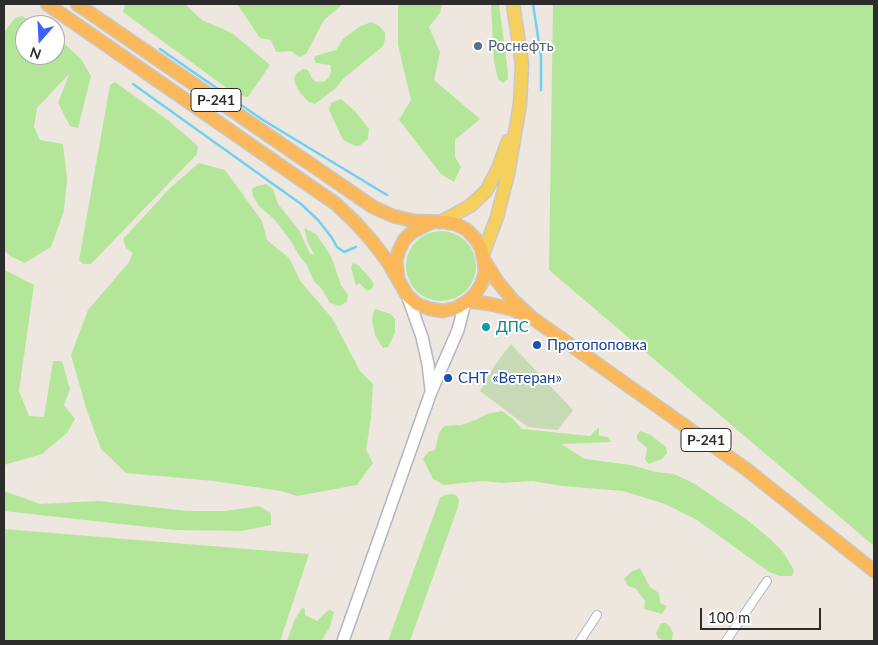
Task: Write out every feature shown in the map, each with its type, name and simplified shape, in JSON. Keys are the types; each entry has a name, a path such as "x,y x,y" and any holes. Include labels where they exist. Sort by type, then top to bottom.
{"highway":[{"name":"Р-241","path":"47,4 336,204 372,241 388,262 407,295 417,304 430,309 443,310 456,308 466,302 490,304 511,309 531,317"},
{"name":"Р-241","path":"77,4 373,208 393,216 414,221 456,224 467,230 475,238 497,281 531,317 746,469 874,571"},
{"path":"400,284 396,273 396,261 404,240 422,226 437,222"},
{"path":"466,302 476,293 482,283 485,272 484,257"}],"main road":[{"path":"484,257 497,217 519,118 522,64 514,4"},
{"path":"437,222 470,206 486,191 498,169 504,150 519,118"},
{"path":"407,295 422,337 428,364 431,392"},
{"path":"343,641 431,392 458,330 466,302"}],"street":[{"path":"726,641 767,581"},
{"path":"580,641 597,615"}],"green space":[{"path":"125,4 185,4 202,20 232,33 270,65 248,97 236,95 123,12"},
{"path":"237,4 343,4 324,20 306,54 299,57 291,51 276,52 271,40 260,38"},
{"path":"398,4 442,4 440,13 429,27 440,52 434,80 480,119 455,140 455,157 461,167 454,182 441,174 399,120 411,100 398,45"},
{"path":"491,4 499,4 508,73 508,79 503,83 498,79 494,62"},
{"path":"553,4 874,4 874,546 549,270"},
{"path":"15,18 15,65 65,65 65,44 81,59 91,76 78,128 70,126 58,103 69,74 37,108 34,127 40,140 63,144 67,179 64,211 51,247 25,263 4,251 4,32"},
{"path":"371,22 378,25 385,32 383,46 315,104 309,102 296,86 294,79 296,74 303,69 308,70 313,80 318,82 325,81 331,71 330,65 316,63 315,56 336,50 343,39 359,27"},
{"path":"115,82 169,121 198,146 197,154 91,264 83,264 79,260 110,85"},
{"path":"341,99 355,111 369,129 368,139 359,146 343,140 329,110 331,103"},
{"path":"199,163 225,170 262,221 267,240 289,258 301,282 332,318 360,371 373,384 371,418 366,450 373,463 357,485 297,496 281,491 214,481 126,473 101,449 87,411 71,355 88,310 129,262 133,253 126,248 123,239 171,187"},
{"path":"266,184 273,189 278,204 299,230 310,254 314,254 308,243 304,228 316,234 331,256 341,285 348,295 347,301 340,306 330,303 322,289 314,281 306,264 290,240 275,220 259,206 253,196 252,189"},
{"path":"441,231 460,237 470,247 476,266 470,285 460,295 441,301 422,295 412,285 406,266 412,247 422,237"},
{"path":"353,263 358,265 370,278 374,284 372,289 367,291 359,283 356,286 351,267"},
{"path":"4,268 34,285 19,391 29,416 44,417 53,361 62,361 70,389 64,405 75,419 67,433 42,454 4,465"},
{"path":"375,309 391,314 395,319 395,333 388,347 383,348 375,335 372,321"},
{"path":"511,344 573,410 558,430 528,427 480,391 495,365"},
{"path":"502,411 522,429 590,436 599,427 599,436 608,437 611,442 561,444 585,459 631,465 656,472 674,474 695,484 746,519 768,537 783,552 794,570 792,576 780,576 769,572 697,520 665,504 623,491 562,486 532,481 502,483 483,481 444,485 433,479 423,459 428,452 435,450 439,433 444,426 461,425 487,414"},
{"path":"640,431 651,435 666,447 667,453 662,459 649,464 645,460 647,448 637,439"},
{"path":"4,491 40,504 99,501 187,511 225,511 259,506 271,513 271,525 242,531 175,530 4,511"},
{"path":"451,494 456,495 459,500 458,507 410,641 388,641 440,498"},
{"path":"4,529 309,554 280,641 4,641"},
{"path":"640,568 650,587 659,593 660,603 667,606 662,614 644,609 645,601 635,588 628,586 624,579 631,572"},
{"path":"302,608 305,609 305,615 317,621 327,611 334,612 330,627 321,641 287,641 294,621"},
{"path":"661,623 666,623 670,627 673,633 672,640 665,641 658,638 656,633"}],"waterway":[{"path":"533,4 541,56 541,90"},
{"path":"160,49 263,120 387,195"},
{"path":"133,84 301,204 318,220 337,247 344,252 356,247"}],"place":[{"name":"Роснефть","path":"478,46"},
{"name":"ДПС","path":"486,327"},
{"name":"Протопоповка","path":"537,345"},
{"name":"СНТ «Ветеран»","path":"448,378"}]}
